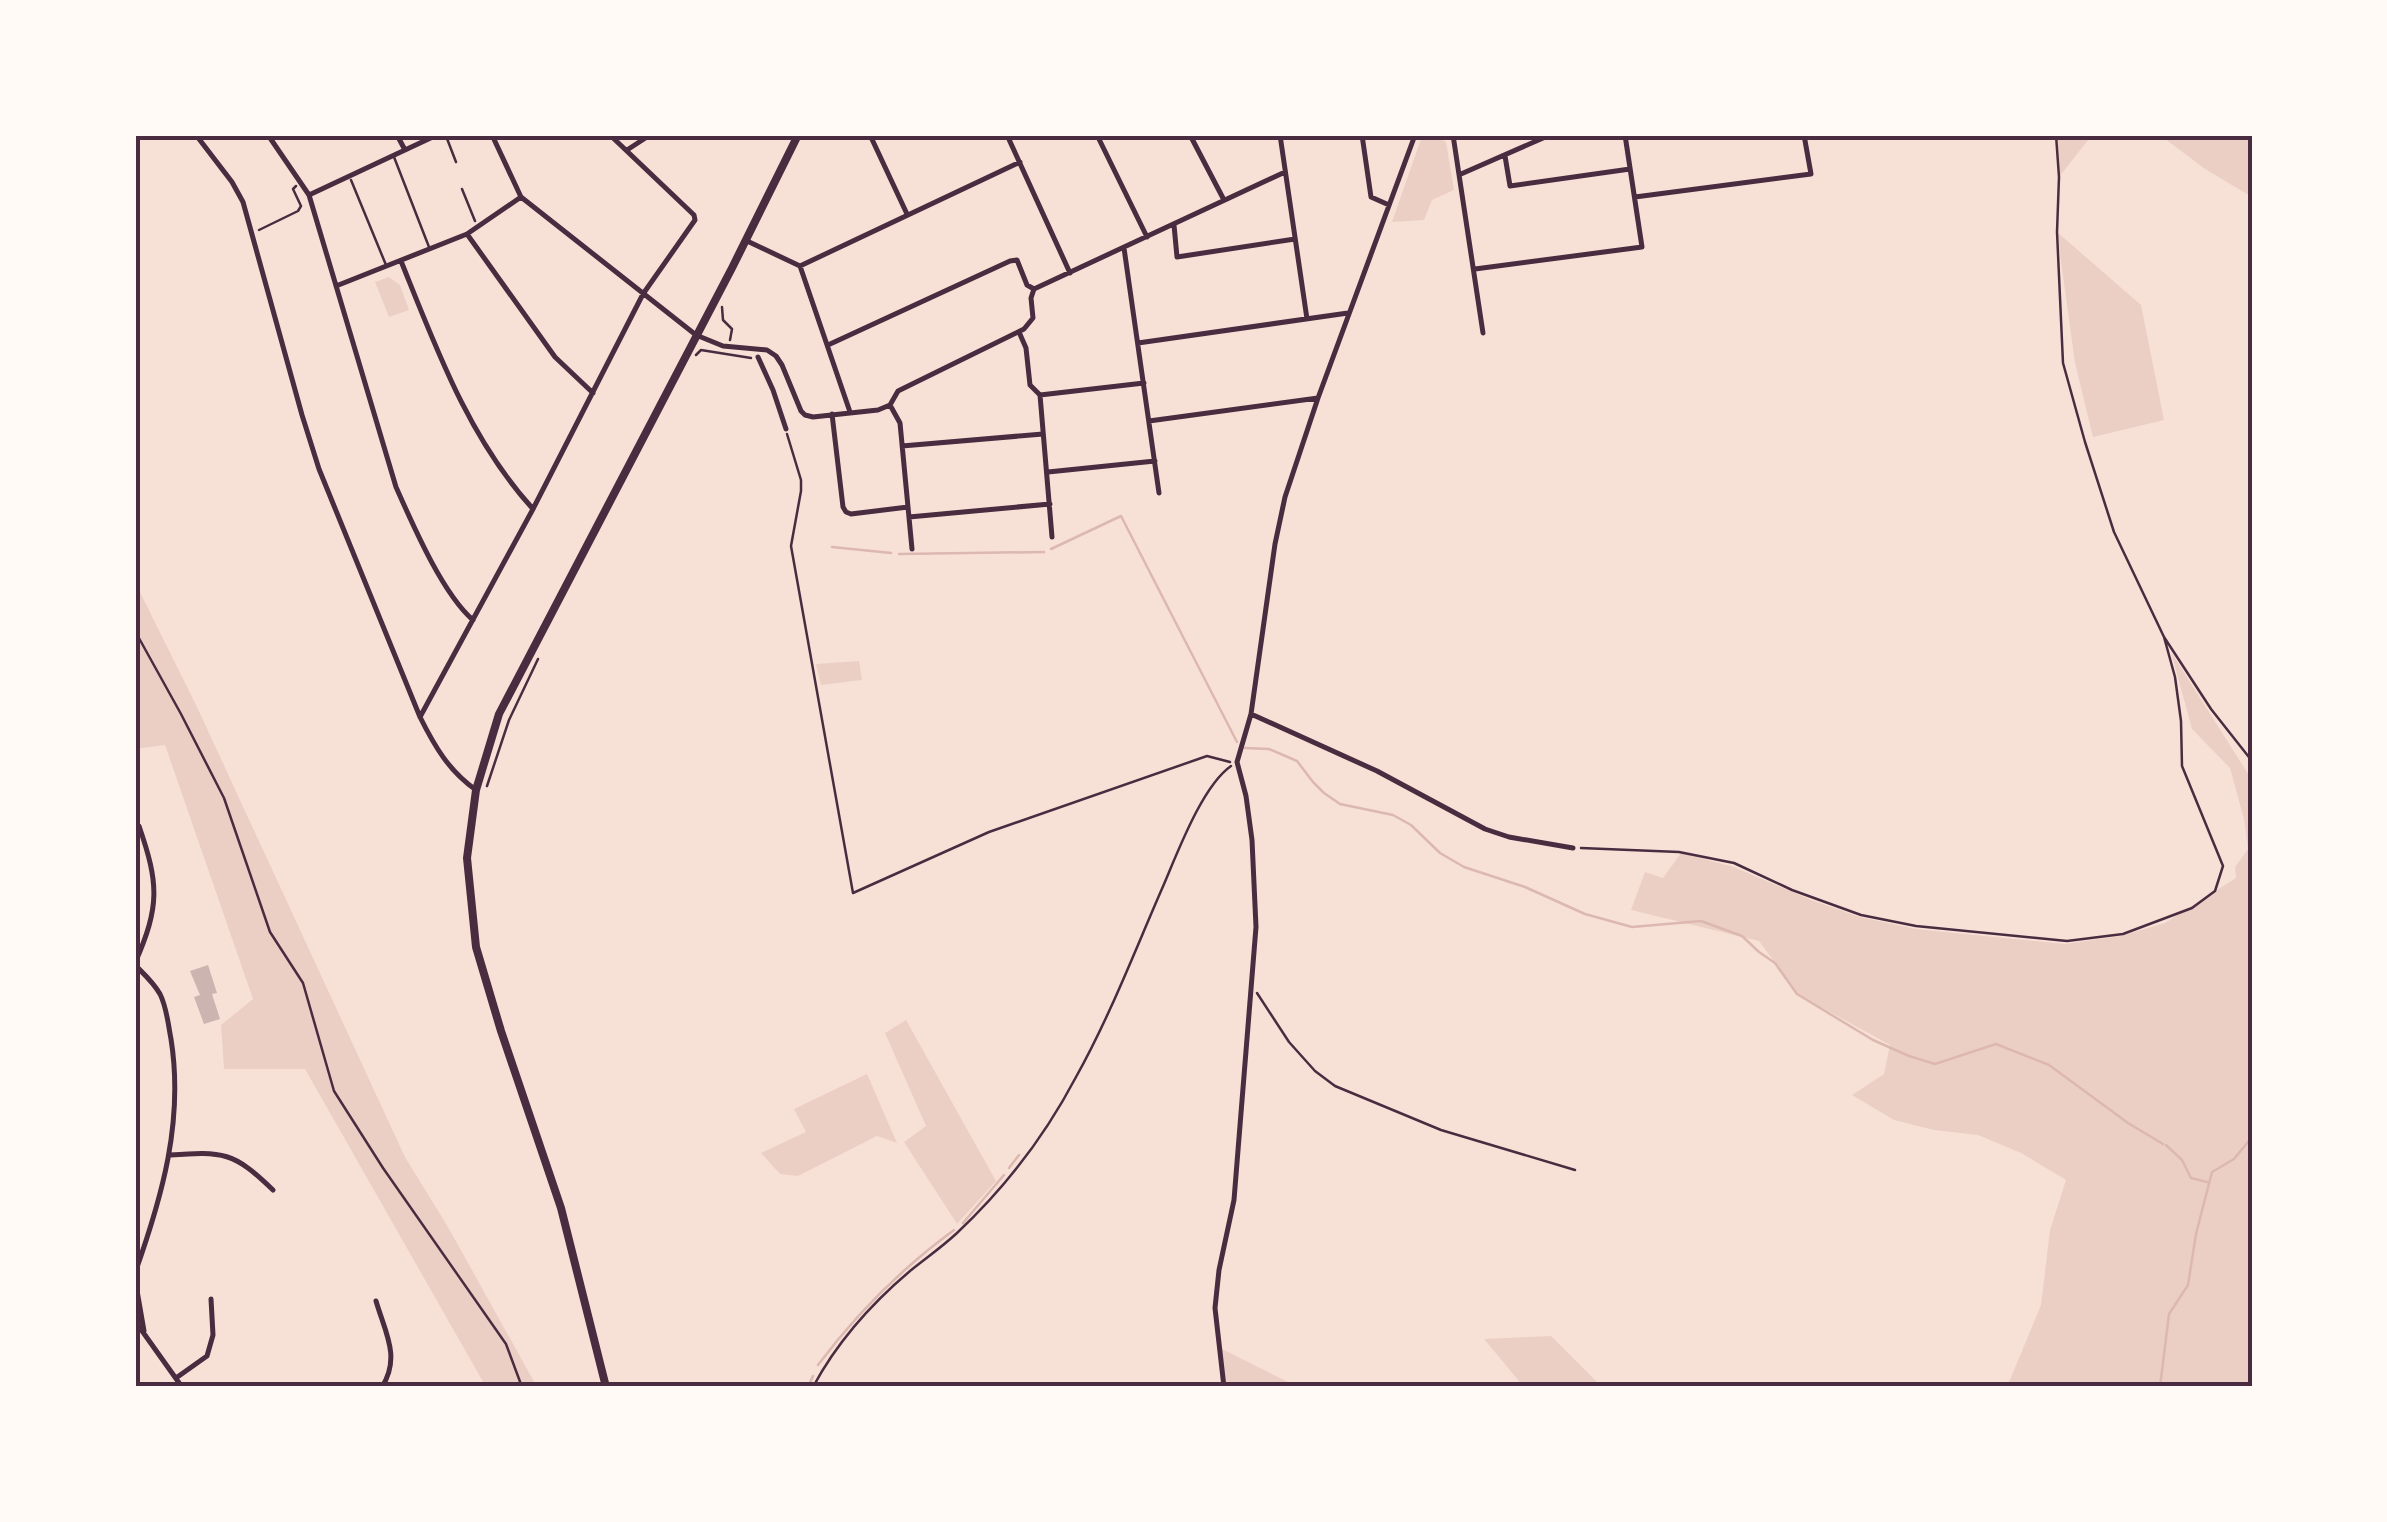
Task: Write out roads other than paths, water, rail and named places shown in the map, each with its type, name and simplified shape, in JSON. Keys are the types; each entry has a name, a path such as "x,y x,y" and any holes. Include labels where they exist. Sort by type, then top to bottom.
{"main road":[{"path":"606,1387 561,1208 476,947 467,858 499,714 798,135"}],"street":[{"path":"196,135 243,202 319,469 420,718 439,754 462,780 481,791"},
{"path":"268,135 309,194 396,487 416,532 459,608 473,620"},
{"path":"397,135 405,150"},
{"path":"309,194 437,135"},
{"path":"492,135 521,197 696,335 727,346 767,350 776,356 801,410 813,416 878,410 890,404 898,390 1019,332 1033,318 1034,290 1285,172"},
{"path":"420,718 534,509 643,294 693,224 694,215 610,135"},
{"path":"626,150 650,135"},
{"path":"870,135 908,214"},
{"path":"1008,135 1070,273"},
{"path":"1097,135 1147,237"},
{"path":"1190,135 1224,200"},
{"path":"1280,135 1307,319"},
{"path":"1362,135 1372,196 1389,205"},
{"path":"1224,1387 1215,1308 1234,1200 1256,928 1253,856 1246,796 1237,762 1250,714 1285,497 1415,135"},
{"path":"1460,174 1550,135"},
{"path":"1475,269 1642,247 1625,135"},
{"path":"1634,198 1811,174 1804,135"},
{"path":"1451,137 1483,334"},
{"path":"1505,156 1510,186 1630,169"},
{"path":"800,266 1020,162"},
{"path":"336,286 467,234 521,197"},
{"path":"1174,225 1178,258 1296,239"},
{"path":"467,234 555,358 593,393"},
{"path":"745,240 800,266 850,412"},
{"path":"1124,248 1159,493"},
{"path":"828,345 1010,260 1017,260 1027,285 1034,290"},
{"path":"401,261 456,392 514,487 534,509"},
{"path":"1138,344 1350,313"},
{"path":"1019,332 1026,348 1030,385 1040,395 1052,538"},
{"path":"758,357 786,429"},
{"path":"1040,395 1144,382"},
{"path":"1149,421 1318,398"},
{"path":"890,404 900,423 912,549"},
{"path":"832,414 846,512 908,508"},
{"path":"902,446 1044,434"},
{"path":"1047,472 1154,461"},
{"path":"908,517 1050,504"},
{"path":"1250,714 1378,772 1485,829 1573,848"},
{"path":"139,826 152,866 154,903 135,964 159,993 166,1013 174,1056 175,1097 170,1154 135,1276 144,1334"},
{"path":"170,1154 210,1152 241,1161 273,1190"},
{"path":"176,1378 207,1356 213,1334 211,1299"},
{"path":"376,1301 392,1356 392,1368 382,1387"},
{"path":"135,1320 182,1387"}],"lane":[{"path":"393,155 430,249"},
{"path":"349,176 386,266"}],"waterway":[{"path":"1051,549 1121,516 1237,742"},
{"path":"832,547 891,553"},
{"path":"899,554 1044,552"},
{"path":"1245,748 1269,749 1297,761 1313,782 1340,804 1393,815 1464,867 1525,887 1585,914 1632,927 1701,921 1742,936 1775,963 1797,994 1873,1040 1909,1056 1935,1064 1996,1044 2049,1065 2163,1144"},
{"path":"2160,1387 2169,1314 2188,1285 2212,1172 2234,1159 2252,1137"},
{"path":"2166,1145 2182,1160 2191,1178 2207,1182"},
{"path":"1009,1168 1019,1155"},
{"path":"963,1223 1004,1175"},
{"path":"818,1365 881,1292 954,1230"},
{"path":"808,1387 813,1376"}]}
